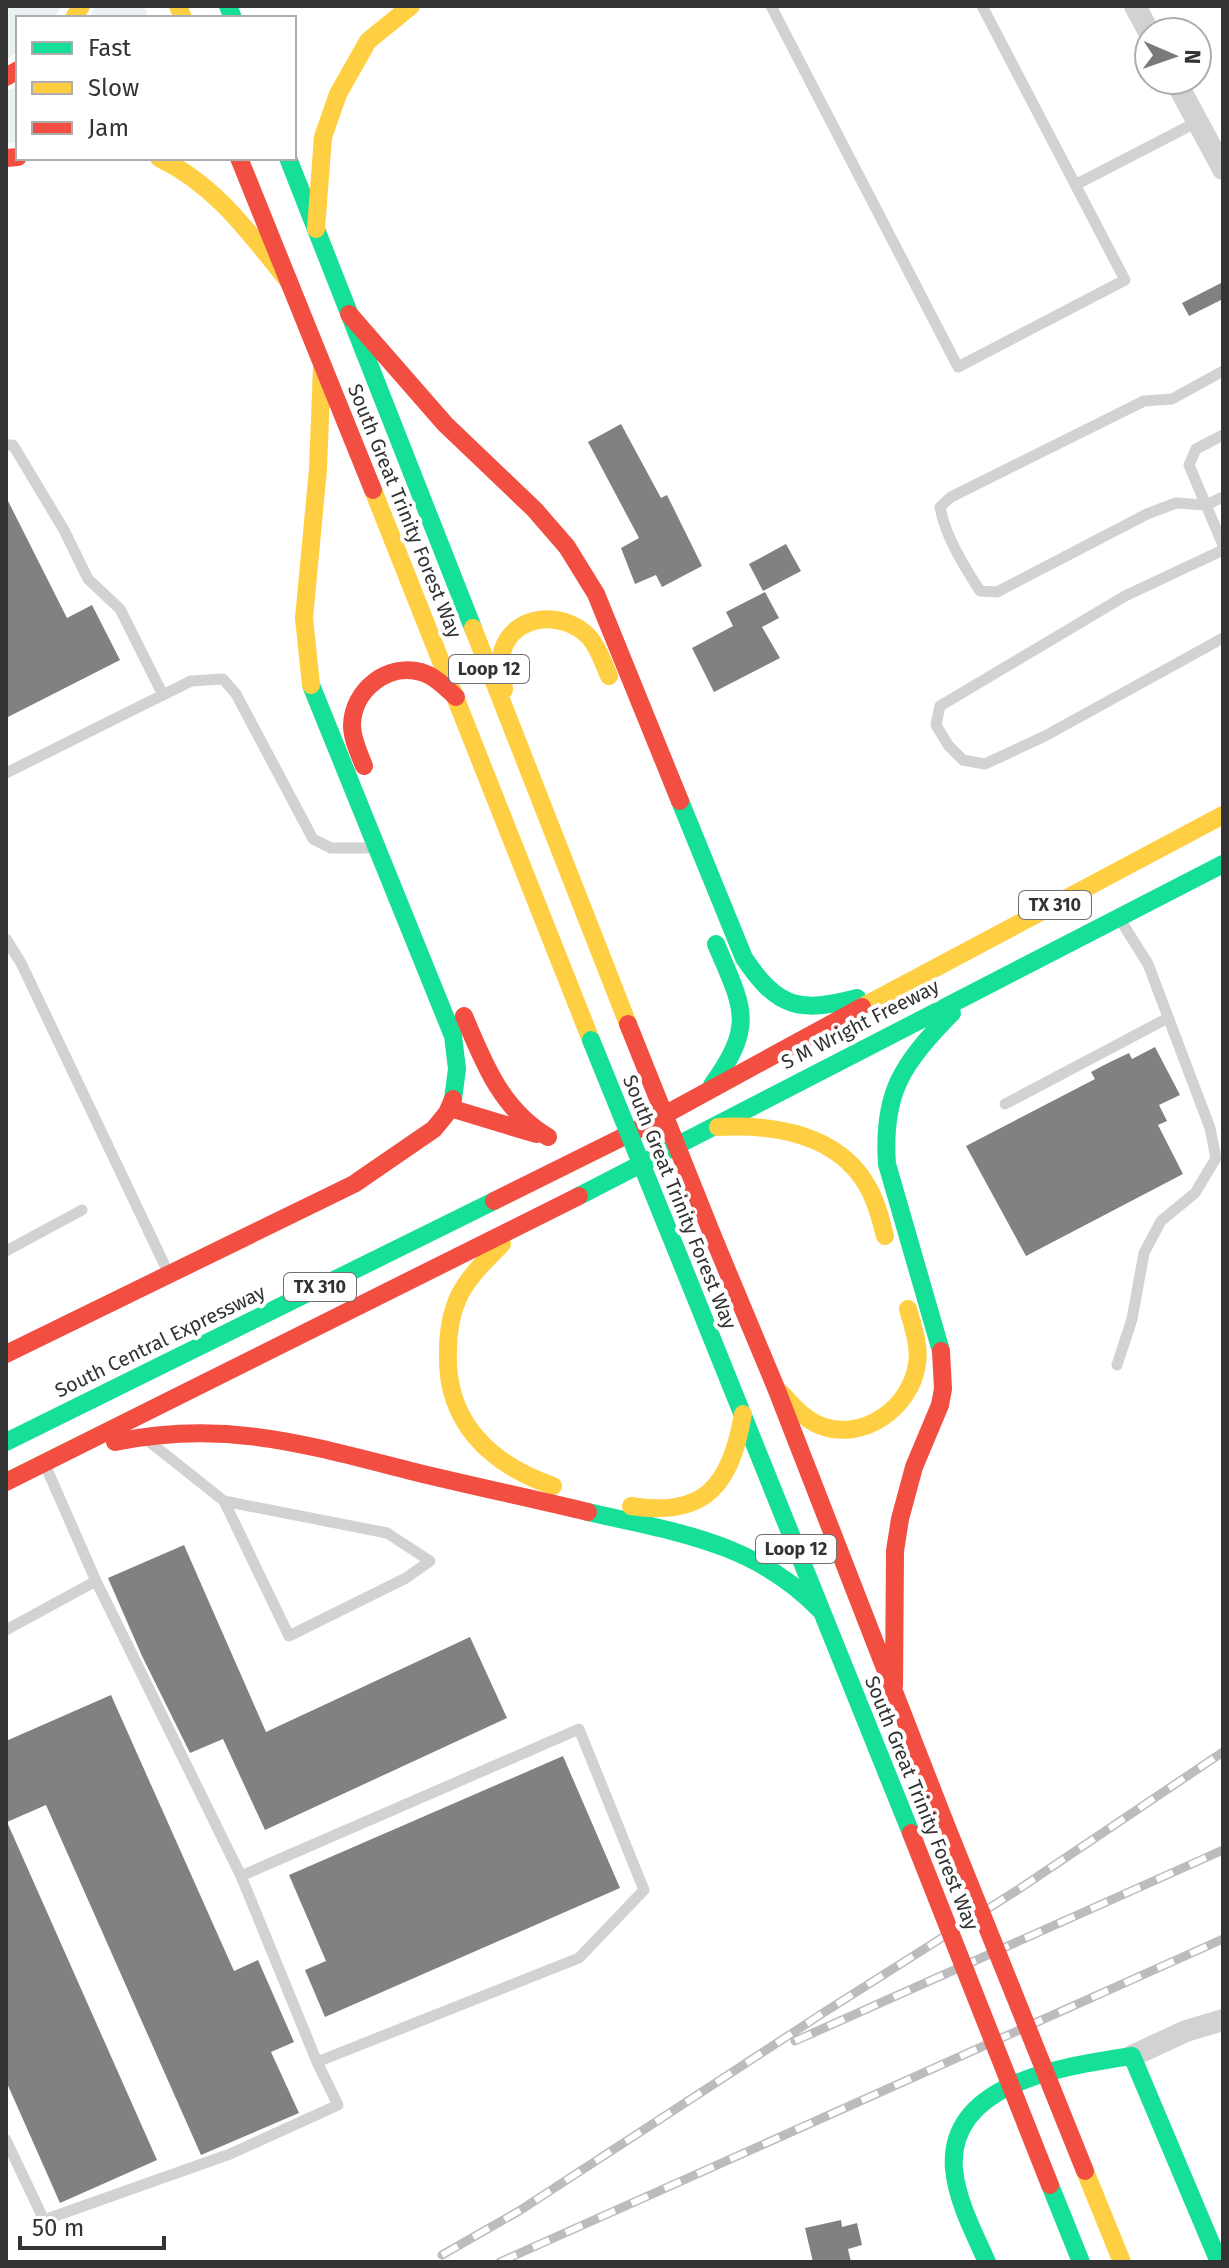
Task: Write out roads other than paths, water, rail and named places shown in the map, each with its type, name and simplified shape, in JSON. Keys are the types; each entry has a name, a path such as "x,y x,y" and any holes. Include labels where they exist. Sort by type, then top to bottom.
{"main road":[{"path":"316,229 323,137 338,94 368,41 411,6"},
{"path":"163,160 212,189 289,282"},
{"name":"South Great Trinity Forest Way","path":"240,160 1081,2262"},
{"name":"South Great Trinity Forest Way","path":"289,160 628,1024 776,1388 944,1820 1122,2262"},
{"path":"349,314 440,420 535,507 581,563 744,958 757,978 774,994 798,1005 817,1007 896,989"},
{"path":"322,367 316,487 303,605 305,659 311,687 453,1036 458,1076 466,1100 561,1138"},
{"path":"506,711 501,656 506,642 525,622 542,617 575,624 589,636 617,696"},
{"path":"368,776 352,724 364,691 376,679 406,670 422,672 457,698"},
{"name":"S M Wright Freeway","path":"635,1131 708,1089 1223,815"},
{"name":"S M Wright Freeway","path":"518,1227 1223,864"},
{"path":"425,918 476,1046 494,1083 515,1115 534,1131 561,1138 635,1131"},
{"path":"708,924 737,995 743,1027 733,1057 708,1089"},
{"path":"894,1686 893,1582 900,1519 914,1467 940,1405 943,1380 941,1352 887,1164 885,1117 892,1089 908,1059 977,989"},
{"path":"443,1146 466,1100 476,1046"},
{"path":"6,1354 354,1184 379,1163 417,1144 466,1100"},
{"path":"705,1129 769,1126 793,1131 833,1151 865,1182 889,1246"},
{"name":"South Central Expressway","path":"6,1442 635,1131"},
{"path":"354,1184 384,1179 423,1160"},
{"path":"518,1227 481,1265 460,1293 450,1322 447,1349 448,1380 456,1406 471,1434 495,1458 529,1480 640,1509 672,1508 702,1499 717,1486 730,1468 740,1440 743,1414"},
{"name":"TX 310","path":"6,1482 518,1227"},
{"path":"776,1388 803,1417 823,1427 854,1429 887,1416 911,1385 917,1366 915,1333 902,1290"},
{"path":"47,1462 141,1435 181,1430 271,1438 706,1539 740,1551 775,1569 800,1588 820,1610"},
{"path":"987,2262 961,2200 953,2166 955,2137 967,2115 995,2092 1074,2065 1132,2056 1219,2262"}],"street":[{"path":"1183,96 1220,158"},
{"path":"1132,2056 1186,2031 1223,2020"}],"lane":[{"path":"771,6 958,367 1125,280 982,6"},
{"path":"1077,184 1197,122"},
{"path":"1223,371 1172,399 1144,401 951,497 940,507 967,572 980,591 997,592 1147,514 1176,503 1206,505 1223,497"},
{"path":"1223,435 1196,449 1189,465 1223,548 1125,596 1017,658 940,706 936,725 948,745 963,760 985,764 1045,736 1223,638"},
{"path":"6,445 13,445 64,530 88,579 120,609 163,695"},
{"path":"6,773 191,681 223,679 236,694 313,839 331,848 376,848"},
{"path":"1117,1365 1132,1319 1144,1253 1161,1221 1195,1193 1216,1158 1210,1128 1148,964 1118,917"},
{"path":"6,939 21,963 169,1274"},
{"path":"1005,1104 1168,1018"},
{"path":"6,1251 82,1210"},
{"path":"141,1435 224,1501 289,1636 406,1578 430,1561 387,1533 224,1501"},
{"path":"6,2140 44,2220 230,2154 338,2105 317,2062 241,1876 96,1581 47,1462"},
{"path":"6,1630 96,1581"},
{"path":"241,1876 579,1729 644,1890 579,1958 317,2062"}],"railway":[{"path":"442,2255 519,2211 1019,1889 1223,1752"},
{"path":"795,2041 1223,1850"},
{"path":"500,2262 1223,1939"}]}
